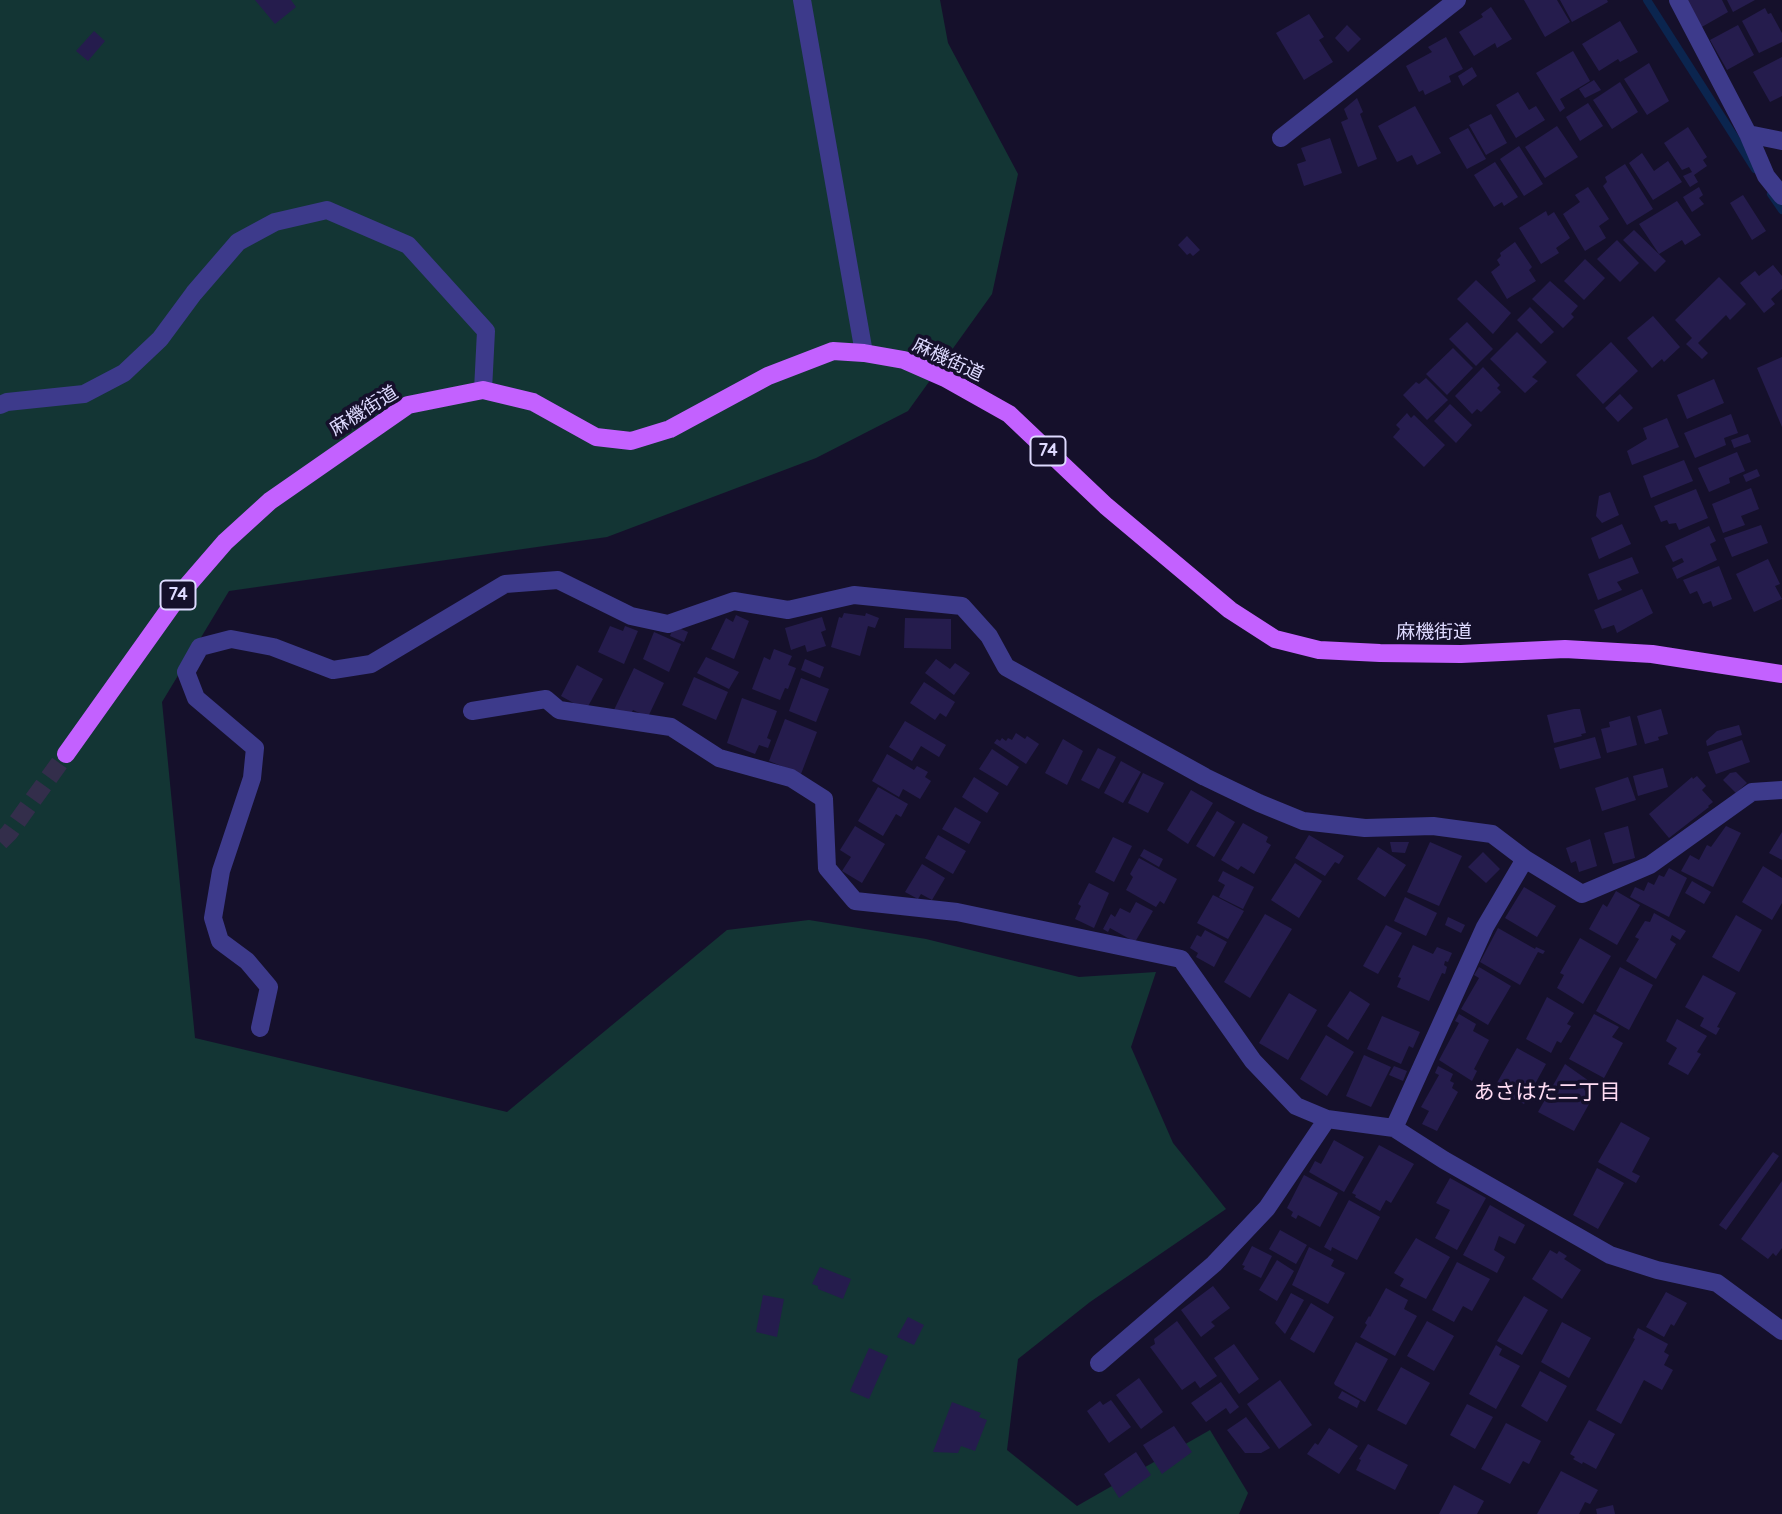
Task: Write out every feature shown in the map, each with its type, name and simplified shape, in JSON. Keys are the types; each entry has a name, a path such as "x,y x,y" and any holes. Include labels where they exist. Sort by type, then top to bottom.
{"main road":[{"name":"麻機街道","path":"66,754 180,594 225,542 270,501 408,405 483,390 533,402 596,437 631,441 670,429 768,376 833,351 904,360 945,378 1009,414 1107,506 1230,610 1275,639 1319,650 1380,653 1461,654 1565,649 1652,654 1782,674"}],"street":[{"path":"802,0 864,353"},
{"path":"1281,138 1457,0"},
{"path":"1678,0 1748,134 1766,176 1782,196"},
{"path":"1748,134 1782,141"},
{"path":"2,403 84,394 124,373 160,338 237,242 275,222 327,210 408,245 486,331 483,390"},
{"path":"260,1028 269,987 247,961 220,941 213,918 221,871 253,778 255,748 196,698 186,672 200,647 231,639 273,647 333,670 371,664 505,584 558,580 631,616 668,624 734,601 788,610 854,595 962,606 989,636 1006,667 1205,777 1259,803 1303,821 1365,828 1433,826 1492,834 1525,859 1583,894 1650,865 1752,792 1782,790"},
{"path":"472,711 546,699 559,710 671,727 719,758 791,778 824,799 827,868 855,901 957,912 1181,959 1253,1061 1297,1106 1327,1119 1394,1128 1444,1160 1610,1255 1717,1283 1782,1331"},
{"path":"1394,1128 1485,928 1525,859"},
{"path":"1099,1363 1214,1264 1267,1208 1327,1119"}],"green space":[{"path":"0,0 940,0 948,43 1018,174 992,294 908,411 816,458 607,537 229,591 162,702 195,1038 507,1112 727,930 809,920 926,939 1079,977 1156,972 1131,1047 1173,1143 1226,1209 1090,1302 1018,1359 1007,1450 1077,1506 1210,1430 1248,1493 1239,1514 0,1514"}],"building":[{"path":"255,0 291,0 296,7 275,24"},
{"path":"1524,0 1557,0 1570,22 1545,37"},
{"path":"1560,0 1607,0 1608,2 1572,22"},
{"path":"1722,0 1728,12 1700,28 1686,2"},
{"path":"1727,0 1755,0 1733,12"},
{"path":"1491,7 1512,39 1497,48 1495,43 1474,56 1459,32 1483,17 1481,14"},
{"path":"1765,8 1768,14 1771,13 1782,33 1782,42 1759,53 1742,21"},
{"path":"1309,14 1324,37 1319,40 1333,62 1304,80 1276,33"},
{"path":"1620,21 1638,52 1620,62 1618,59 1599,71 1582,44"},
{"path":"1347,25 1361,39 1348,52 1335,38"},
{"path":"1738,25 1754,55 1727,70 1710,40"},
{"path":"94,31 105,41 88,61 76,51"},
{"path":"1446,37 1463,69 1449,76 1451,82 1425,95 1423,90 1419,92 1406,66 1432,52 1428,47"},
{"path":"1573,51 1590,81 1560,99 1565,108 1560,112 1536,73"},
{"path":"1782,57 1782,96 1770,102 1753,72"},
{"path":"1649,63 1669,101 1647,115 1624,79"},
{"path":"1472,67 1477,76 1463,86 1458,76"},
{"path":"1594,80 1601,90 1585,98 1579,89"},
{"path":"1620,82 1638,112 1612,129 1593,100"},
{"path":"1518,92 1529,110 1536,106 1545,120 1516,138 1496,105"},
{"path":"1357,98 1363,112 1360,114 1377,159 1358,167 1341,122 1348,119 1344,109"},
{"path":"1588,103 1603,126 1580,141 1566,117"},
{"path":"1415,106 1441,153 1417,165 1412,155 1397,162 1378,126"},
{"path":"1491,114 1507,143 1486,155 1469,125"},
{"path":"1557,126 1578,157 1545,178 1525,147"},
{"path":"1688,127 1707,157 1703,160 1707,166 1694,175 1698,182 1690,187 1683,176 1692,172 1689,167 1682,170 1664,143"},
{"path":"1468,128 1486,159 1467,169 1449,138"},
{"path":"1330,138 1342,173 1304,186 1297,164 1306,161 1301,148"},
{"path":"1519,146 1543,184 1524,196 1500,159"},
{"path":"1642,153 1654,171 1668,161 1682,182 1653,200 1629,163"},
{"path":"1495,162 1518,197 1504,206 1502,202 1494,207 1474,175"},
{"path":"1625,164 1653,209 1627,225 1603,186 1607,182 1605,177"},
{"path":"1588,187 1609,219 1599,226 1606,238 1585,251 1563,214 1580,202 1575,195"},
{"path":"1699,187 1703,195 1699,198 1704,204 1692,212 1683,197"},
{"path":"1743,195 1766,231 1752,240 1730,203"},
{"path":"1677,201 1701,235 1685,245 1682,240 1659,254 1639,224"},
{"path":"1546,211 1548,216 1554,212 1570,238 1556,248 1559,253 1541,264 1519,228"},
{"path":"1634,230 1666,261 1655,272 1623,240"},
{"path":"1187,236 1200,250 1193,256 1190,253 1187,255 1178,245"},
{"path":"1617,240 1639,263 1620,282 1597,259"},
{"path":"1515,242 1532,267 1529,270 1536,281 1507,299 1491,272 1500,265 1497,260 1501,256 1500,253"},
{"path":"1585,259 1605,278 1584,300 1564,281"},
{"path":"1773,265 1782,276 1782,289 1771,299 1775,304 1764,313 1740,283 1755,271 1759,276"},
{"path":"1719,277 1746,304 1730,320 1726,315 1698,343 1708,353 1702,359 1686,344 1692,338 1675,320"},
{"path":"1476,280 1511,313 1493,334 1457,299"},
{"path":"1550,281 1578,306 1571,314 1574,317 1563,328 1532,299"},
{"path":"1530,307 1554,332 1541,344 1517,320"},
{"path":"1653,316 1680,347 1664,362 1662,359 1652,368 1627,338"},
{"path":"1467,322 1493,349 1476,366 1449,339"},
{"path":"1517,332 1547,362 1532,377 1538,381 1525,393 1490,359"},
{"path":"1611,342 1638,371 1603,404 1576,375"},
{"path":"1453,348 1473,368 1447,395 1426,374"},
{"path":"1782,357 1782,427 1757,368"},
{"path":"1483,367 1500,385 1497,388 1501,392 1481,412 1477,409 1472,414 1455,396"},
{"path":"1426,378 1448,400 1427,420 1403,395 1416,382 1419,384"},
{"path":"1714,379 1724,403 1687,419 1677,395"},
{"path":"1620,394 1633,408 1618,422 1605,408"},
{"path":"1450,404 1472,425 1456,443 1434,421"},
{"path":"1407,413 1411,418 1414,415 1445,445 1424,467 1393,437 1400,429 1396,425"},
{"path":"1731,414 1738,433 1724,438 1726,445 1695,458 1684,433"},
{"path":"1667,418 1679,447 1632,465 1627,451 1647,439 1643,428"},
{"path":"1748,434 1751,442 1734,448 1731,440"},
{"path":"1737,452 1745,471 1729,478 1730,483 1709,492 1698,468"},
{"path":"1684,460 1693,481 1651,498 1643,476"},
{"path":"1757,469 1760,476 1746,482 1743,475"},
{"path":"1751,488 1759,509 1741,516 1745,525 1723,533 1712,504"},
{"path":"1696,489 1708,518 1679,530 1676,523 1669,524 1667,520 1661,522 1654,506"},
{"path":"1610,492 1619,515 1602,523 1596,516 1599,496"},
{"path":"1622,524 1631,544 1599,559 1591,538"},
{"path":"1761,525 1768,543 1732,557 1724,538"},
{"path":"1709,526 1716,541 1710,544 1717,560 1677,579 1672,568 1684,562 1682,558 1673,562 1665,546"},
{"path":"1632,557 1639,573 1617,582 1622,590 1598,600 1588,574"},
{"path":"1768,559 1780,584 1775,586 1782,599 1754,612 1736,574"},
{"path":"1719,566 1732,599 1713,607 1711,601 1703,604 1697,591 1690,594 1683,580"},
{"path":"1642,589 1653,613 1617,633 1614,625 1602,629 1594,610"},
{"path":"844,613 865,616 866,613 879,618 875,628 868,626 860,656 831,647 839,617 842,618"},
{"path":"736,615 749,621 734,659 711,649 726,618 733,622"},
{"path":"822,617 826,630 821,632 826,646 807,652 805,645 791,650 785,628"},
{"path":"905,618 951,619 951,649 904,648"},
{"path":"610,626 623,631 625,626 638,631 624,664 598,652"},
{"path":"674,626 688,632 684,642 670,636"},
{"path":"654,632 681,644 669,672 643,659"},
{"path":"774,649 792,656 788,665 796,668 788,689 785,688 780,700 752,689 764,657 770,660"},
{"path":"706,657 739,672 729,689 697,673"},
{"path":"805,659 824,667 820,678 801,670"},
{"path":"936,659 950,669 955,663 970,673 954,695 925,673"},
{"path":"577,665 603,679 586,710 561,696"},
{"path":"634,668 664,683 648,717 633,710 630,716 614,710"},
{"path":"694,677 728,692 716,720 682,705"},
{"path":"801,678 829,689 816,722 789,711"},
{"path":"924,682 955,702 946,717 940,713 935,720 910,703"},
{"path":"742,698 777,711 767,738 771,740 768,748 759,745 755,754 727,743"},
{"path":"1580,709 1586,733 1554,743 1547,715"},
{"path":"1661,709 1668,734 1645,744 1637,716"},
{"path":"1630,716 1637,745 1607,753 1601,729 1610,727 1609,722"},
{"path":"785,719 817,732 801,774 769,761"},
{"path":"905,721 946,745 939,757 921,746 912,761 889,747"},
{"path":"1739,725 1742,735 1707,746 1706,741 1717,731"},
{"path":"1016,733 1039,744 1026,764 994,743 1002,738 1006,741 1008,738 1012,740"},
{"path":"1595,737 1601,758 1560,769 1554,748"},
{"path":"1063,739 1083,751 1067,785 1045,773"},
{"path":"1742,740 1750,762 1716,774 1708,752"},
{"path":"1098,748 1116,757 1099,789 1081,780"},
{"path":"992,749 1019,767 1007,786 979,769"},
{"path":"887,754 914,770 917,766 928,772 925,777 931,781 920,799 903,789 899,797 872,781"},
{"path":"1121,761 1141,772 1123,803 1104,793"},
{"path":"1663,768 1668,787 1638,796 1633,776"},
{"path":"1736,772 1747,783 1736,793 1723,780 1730,773"},
{"path":"1143,773 1164,783 1148,813 1128,803"},
{"path":"1697,776 1706,786 1702,790 1713,802 1669,838 1649,814 1692,777 1693,779"},
{"path":"974,777 999,793 987,813 962,797"},
{"path":"1628,777 1636,800 1602,811 1595,788"},
{"path":"878,787 908,804 901,817 896,814 883,836 858,821"},
{"path":"1191,790 1213,803 1188,844 1167,830"},
{"path":"955,807 981,822 969,844 942,829"},
{"path":"1217,811 1235,822 1214,857 1196,846"},
{"path":"1243,823 1268,837 1266,842 1271,845 1254,874 1241,866 1238,870 1221,860"},
{"path":"855,826 885,844 862,883 842,871 851,857 840,850"},
{"path":"1628,826 1635,858 1613,864 1604,833"},
{"path":"1726,826 1741,833 1713,887 1681,871 1690,855 1699,860 1707,845 1711,847"},
{"path":"1782,832 1782,860 1769,853"},
{"path":"938,835 966,851 953,874 925,858"},
{"path":"1309,835 1344,856 1339,864 1335,862 1325,876 1295,858"},
{"path":"1113,837 1132,846 1114,882 1095,872"},
{"path":"1590,839 1597,866 1579,872 1576,861 1571,863 1566,848"},
{"path":"1390,842 1409,842 1405,853 1392,852"},
{"path":"1430,842 1462,856 1439,906 1407,892"},
{"path":"1378,847 1406,865 1385,897 1357,879"},
{"path":"1144,849 1163,859 1159,867 1140,856"},
{"path":"1483,852 1500,869 1486,883 1468,867"},
{"path":"1139,858 1177,879 1164,904 1160,901 1156,907 1126,890 1133,877 1130,874"},
{"path":"1295,863 1322,881 1299,918 1271,900"},
{"path":"922,864 945,878 932,900 921,894 918,899 905,892"},
{"path":"1763,866 1782,878 1782,903 1772,920 1742,902"},
{"path":"1669,868 1687,878 1669,917 1630,897 1635,887 1644,891 1648,882 1654,885 1659,875 1664,877"},
{"path":"1223,871 1254,887 1243,909 1219,897 1225,885 1218,881"},
{"path":"1692,881 1711,892 1704,904 1685,893"},
{"path":"1089,883 1109,893 1094,928 1075,919 1081,906 1078,904"},
{"path":"1524,887 1556,906 1537,937 1505,918"},
{"path":"1616,891 1640,905 1617,945 1589,929 1603,904 1607,907"},
{"path":"1213,895 1244,911 1228,939 1197,923"},
{"path":"1405,897 1437,913 1426,936 1394,921"},
{"path":"1136,902 1153,911 1135,942 1110,928 1108,932 1103,929 1111,914 1115,917 1120,908 1130,913"},
{"path":"1654,913 1686,931 1680,940 1672,935 1670,940 1676,944 1656,979 1626,961 1639,939 1635,937 1645,921 1650,922"},
{"path":"1265,914 1292,929 1250,998 1224,982"},
{"path":"1736,915 1762,930 1739,972 1712,957"},
{"path":"1448,917 1465,925 1461,933 1445,925"},
{"path":"1386,925 1402,933 1378,974 1363,966"},
{"path":"1498,928 1535,949 1536,947 1545,951 1543,954 1538,952 1520,985 1480,962"},
{"path":"1205,930 1227,942 1214,967 1196,957 1198,953 1190,948 1197,935 1201,937"},
{"path":"1580,938 1611,956 1583,1004 1557,988 1564,975 1560,973"},
{"path":"1413,945 1433,954 1437,947 1452,953 1448,962 1445,961 1445,974 1442,973 1429,1001 1397,987 1401,978 1398,977"},
{"path":"1479,967 1511,986 1488,1025 1461,1009 1479,978 1474,975"},
{"path":"1620,967 1653,985 1629,1030 1596,1011"},
{"path":"1703,975 1736,993 1717,1027 1720,1028 1716,1035 1700,1026 1704,1018 1685,1007"},
{"path":"1350,991 1370,1004 1348,1040 1327,1026"},
{"path":"1289,993 1317,1010 1288,1060 1259,1043"},
{"path":"1547,997 1574,1013 1567,1024 1571,1026 1561,1043 1557,1041 1551,1053 1526,1039"},
{"path":"1459,1014 1476,1024 1473,1031 1489,1040 1474,1069 1477,1071 1472,1081 1439,1060 1459,1023 1455,1021"},
{"path":"1594,1014 1619,1027 1612,1037 1623,1043 1604,1078 1569,1059"},
{"path":"1382,1016 1420,1032 1413,1048 1409,1046 1401,1064 1367,1049"},
{"path":"1677,1019 1707,1036 1697,1052 1701,1054 1688,1075 1668,1064 1677,1048 1666,1041"},
{"path":"1326,1035 1354,1052 1327,1096 1300,1079"},
{"path":"1517,1048 1546,1064 1524,1104 1494,1088"},
{"path":"1364,1055 1391,1067 1371,1107 1346,1096"},
{"path":"1565,1064 1589,1081 1584,1090 1594,1095 1574,1131 1538,1112"},
{"path":"1394,1066 1407,1071 1403,1081 1389,1075"},
{"path":"1438,1066 1453,1074 1450,1081 1454,1083 1452,1088 1458,1092 1437,1131 1422,1124 1429,1111 1421,1107 1439,1075 1435,1073"},
{"path":"1621,1122 1650,1138 1632,1172 1640,1176 1636,1183 1598,1162"},
{"path":"1334,1140 1364,1157 1344,1192 1309,1172 1315,1161 1321,1164"},
{"path":"1379,1145 1414,1164 1391,1203 1386,1200 1380,1211 1352,1193"},
{"path":"1773,1152 1779,1156 1726,1230 1719,1225"},
{"path":"1597,1168 1624,1183 1598,1229 1573,1215"},
{"path":"1304,1175 1338,1193 1320,1227 1298,1215 1296,1219 1291,1216 1293,1212 1287,1208"},
{"path":"1450,1178 1486,1198 1457,1250 1435,1238 1450,1210 1436,1203"},
{"path":"1782,1181 1782,1248 1776,1256 1773,1253 1768,1259 1741,1239"},
{"path":"1349,1200 1380,1217 1357,1260 1332,1247 1331,1251 1324,1247"},
{"path":"1490,1205 1525,1225 1515,1244 1499,1236 1494,1250 1505,1257 1497,1273 1463,1255"},
{"path":"1280,1230 1307,1245 1296,1264 1269,1249"},
{"path":"1416,1238 1450,1257 1426,1299 1400,1286 1404,1279 1394,1273"},
{"path":"1252,1246 1272,1256 1261,1278 1243,1269 1245,1266 1242,1265"},
{"path":"1309,1247 1334,1260 1331,1266 1345,1273 1328,1304 1292,1285"},
{"path":"1550,1250 1567,1256 1564,1259 1581,1270 1562,1299 1532,1279"},
{"path":"1277,1260 1294,1271 1277,1301 1259,1290"},
{"path":"1457,1262 1490,1279 1472,1311 1463,1306 1454,1322 1432,1310"},
{"path":"820,1267 851,1279 843,1299 812,1284"},
{"path":"1213,1286 1230,1308 1211,1322 1215,1326 1201,1337 1181,1310"},
{"path":"1386,1288 1408,1300 1404,1309 1417,1316 1395,1356 1360,1337 1367,1325 1365,1323"},
{"path":"1666,1292 1687,1303 1674,1326 1671,1324 1664,1337 1646,1327"},
{"path":"1291,1293 1304,1300 1285,1334 1275,1323"},
{"path":"763,1295 784,1299 777,1337 756,1332"},
{"path":"1524,1296 1548,1310 1522,1355 1497,1341"},
{"path":"1311,1303 1334,1317 1314,1353 1290,1339"},
{"path":"908,1317 924,1325 914,1345 897,1337"},
{"path":"1177,1321 1217,1376 1200,1388 1195,1381 1182,1390 1150,1347 1155,1344 1154,1339"},
{"path":"1427,1321 1454,1336 1434,1371 1407,1356"},
{"path":"1562,1322 1591,1338 1569,1378 1541,1362"},
{"path":"1638,1328 1668,1344 1664,1352 1669,1355 1664,1365 1673,1370 1662,1390 1644,1380 1621,1424 1596,1410 1635,1339 1633,1338"},
{"path":"1356,1342 1388,1359 1365,1402 1334,1383"},
{"path":"1234,1344 1259,1379 1239,1394 1214,1358"},
{"path":"1496,1345 1502,1349 1499,1355 1520,1366 1496,1409 1469,1394"},
{"path":"869,1348 888,1356 869,1399 850,1391"},
{"path":"1401,1367 1430,1383 1406,1425 1377,1410"},
{"path":"1540,1371 1567,1386 1547,1422 1521,1406"},
{"path":"1139,1378 1163,1412 1141,1429 1116,1395"},
{"path":"1280,1380 1312,1425 1279,1449 1247,1404"},
{"path":"1221,1382 1239,1407 1230,1414 1226,1408 1206,1422 1191,1403"},
{"path":"1342,1391 1360,1401 1357,1408 1338,1398"},
{"path":"1111,1400 1131,1427 1109,1443 1087,1411 1100,1401 1103,1405"},
{"path":"952,1402 981,1413 979,1417 987,1420 975,1451 961,1446 958,1453 933,1452"},
{"path":"1467,1404 1493,1417 1475,1449 1450,1435"},
{"path":"1246,1417 1270,1448 1261,1453 1245,1453 1227,1430"},
{"path":"1589,1420 1615,1434 1596,1469 1573,1459 1575,1457 1570,1454"},
{"path":"1506,1423 1541,1441 1529,1464 1523,1461 1510,1484 1481,1469"},
{"path":"1174,1426 1192,1452 1162,1474 1143,1445"},
{"path":"1329,1428 1358,1446 1339,1474 1307,1454 1315,1443 1318,1445"},
{"path":"1368,1444 1408,1465 1395,1490 1356,1470"},
{"path":"1136,1452 1151,1475 1119,1498 1104,1474"},
{"path":"1561,1471 1598,1490 1590,1504 1585,1502 1579,1514 1537,1514"},
{"path":"1454,1485 1484,1501 1477,1514 1439,1514"},
{"path":"1613,1505 1615,1514 1597,1514 1596,1509"}],"waterway":[{"path":"1647,0 1755,169"},
{"path":"1771,194 1782,210"}],"tunnel":[{"path":"0,842 66,754"}],"district":[{"name":"あさはた二丁目","path":"1547,1093"}]}
